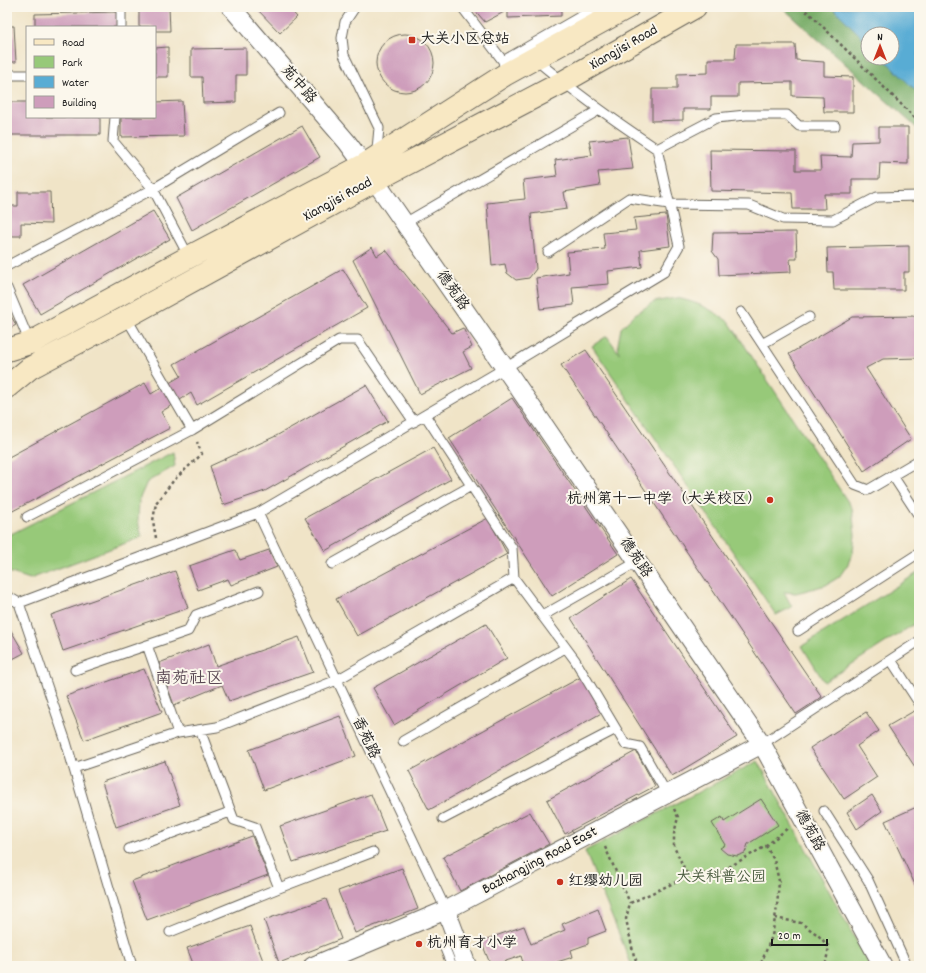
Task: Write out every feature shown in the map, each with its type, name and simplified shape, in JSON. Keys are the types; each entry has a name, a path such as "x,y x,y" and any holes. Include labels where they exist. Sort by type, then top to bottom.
{"main road":[{"name":"Xiangjisi Road","path":"7,387 30,368 126,317 369,173 504,67 535,59 628,7"},
{"name":"Xiangjisi Road","path":"7,350 30,343 189,257 563,82 695,7"},
{"path":"7,361 30,343"},
{"path":"7,374 30,368"}],"street":[{"name":"苑中路","path":"231,7 347,142 369,173"},
{"name":"德苑路","path":"369,173 505,368 762,744 883,966"},
{"name":"Bazhangjing Road East","path":"313,966 446,910 762,744"},
{"name":"香苑路","path":"446,910 467,966"}],"lane":[{"path":"120,7 121,26"},
{"path":"355,7 345,22 342,38 344,55 379,128 377,149 369,173"},
{"path":"462,7 504,67 597,7"},
{"path":"19,603 258,513 505,368 664,272 679,246 657,150 599,110 535,59"},
{"path":"7,75 26,75"},
{"path":"405,223 599,110"},
{"path":"7,266 153,189 278,113"},
{"path":"657,150 716,118 746,115 787,115 800,126 835,126"},
{"path":"115,118 113,141 153,189 189,257"},
{"path":"548,252 629,198 669,204 749,205 783,219 833,220 877,197 919,196"},
{"path":"7,288 30,343"},
{"path":"741,312 854,486 868,490 919,460"},
{"path":"126,317 192,430"},
{"path":"762,344 809,317"},
{"path":"27,518 192,430 338,340 358,340 414,422"},
{"path":"424,415 512,548 514,578 574,660 625,744 640,747 667,794"},
{"path":"892,476 919,516"},
{"path":"332,564 471,486"},
{"name":"香苑路","path":"258,513 446,910"},
{"path":"798,631 919,553"},
{"path":"542,616 637,562"},
{"path":"74,768 178,733 217,727 337,680 514,578"},
{"path":"75,670 188,631 196,615 259,591"},
{"path":"7,596 19,603 66,742 132,966"},
{"path":"762,744 919,641"},
{"path":"147,645 178,733"},
{"path":"403,741 565,648"},
{"path":"891,660 919,703"},
{"path":"443,819 616,729"},
{"path":"200,730 230,812 234,820 255,827 279,888"},
{"path":"824,811 868,880 907,966"},
{"path":"129,849 230,812"},
{"path":"170,932 373,852"},
{"path":"444,946 452,966"}],"path":[{"path":"801,7 919,122"},
{"path":"158,550 153,520 156,503 174,480 202,454 192,430"},
{"path":"667,794 678,817 674,834 674,847 688,876"},
{"path":"630,903 698,872 713,876 766,846 784,830 803,819"},
{"path":"597,831 630,903 626,919 634,956 639,966"},
{"path":"760,966 772,936 779,881 774,860 766,846"},
{"path":"775,918 801,923 818,935 829,948 825,966"}],"green space":[{"path":"832,7 860,35 860,66 891,66 919,94 919,130 783,8"},
{"path":"677,298 704,307 729,322 852,508 855,535 853,552 848,564 839,577 826,585 808,590 796,593 784,592 792,607 776,615 592,346 607,336 619,353 618,344 621,328 635,314 654,302"},
{"path":"173,452 175,466 147,482 139,500 138,521 142,537 30,579 8,572 7,536"},
{"path":"919,572 919,621 824,682 802,646"},
{"name":"大关科普公园","path":"758,761 870,966 632,966 585,851"}],"water":[{"path":"832,7 919,7 919,94 891,66 900,66 900,26 860,26 860,35"}],"building":[{"path":"139,7 169,7 170,31 156,31 156,26 139,26"},
{"path":"255,7 288,7 297,17 280,33"},
{"path":"472,7 501,7 504,12 485,22"},
{"path":"508,7 561,7 561,16 508,18"},
{"path":"117,12 117,26 35,26 35,14"},
{"path":"7,26 14,26 16,62 7,62"},
{"path":"405,34 416,36 429,47 432,52 434,63 432,74 421,87 416,90 405,92 394,90 381,79 378,74 376,63 378,52 389,39 394,36"},
{"path":"736,44 795,44 796,60 824,62 824,76 853,77 853,112 824,112 823,97 792,96 792,82 738,83 738,97 711,97 711,109 683,109 683,120 652,121 652,89 677,89 677,74 708,73 708,59 735,59"},
{"path":"168,47 168,77 156,77 156,48"},
{"path":"246,48 246,75 236,75 236,102 203,103 202,77 191,77 191,49"},
{"path":"182,101 184,136 121,137 121,118 156,118 156,102"},
{"path":"10,102 26,102 26,118 100,118 100,135 11,135 11,146 7,146 7,117 10,117"},
{"path":"302,126 320,157 192,230 176,198"},
{"path":"879,127 908,127 908,164 880,163 879,179 852,179 852,194 824,194 825,209 793,209 792,193 711,191 710,150 796,151 796,170 821,170 820,156 851,157 852,142 879,141"},
{"path":"628,137 633,169 598,172 600,186 564,192 567,209 531,214 536,269 529,278 516,280 507,273 505,264 492,266 487,203 525,199 523,180 557,176 555,160 592,155 589,141"},
{"path":"18,192 50,192 51,224 21,223 21,236 7,236 7,206 18,206"},
{"path":"153,211 170,239 40,314 23,285"},
{"path":"666,215 670,246 640,250 642,267 608,271 609,284 572,287 574,305 540,309 536,278 569,273 567,252 605,249 603,233 636,230 634,218"},
{"path":"796,232 797,259 790,259 791,272 719,275 718,259 712,251 713,233"},
{"path":"909,246 909,272 904,272 904,290 834,290 833,272 828,272 827,248"},
{"path":"372,247 377,256 386,250 452,333 463,328 472,347 463,352 471,368 420,394 353,260"},
{"path":"343,269 367,308 197,405 191,393 161,412 170,428 7,514 7,458 145,383 151,394 181,376 174,364"},
{"path":"7,309 16,325 7,330"},
{"path":"919,316 919,358 883,359 866,368 911,439 864,471 789,354 852,317"},
{"path":"586,350 822,697 796,714 561,365"},
{"path":"366,385 388,421 265,491 223,505 210,466 276,436"},
{"path":"512,398 618,554 552,596 449,438"},
{"path":"433,448 451,479 325,551 305,518"},
{"path":"488,518 507,554 357,636 336,599"},
{"path":"235,550 240,560 269,550 277,567 231,585 228,579 198,590 189,566"},
{"path":"175,571 188,608 63,651 51,615"},
{"path":"631,579 737,737 672,776 571,618"},
{"path":"486,624 507,658 394,725 373,688"},
{"path":"9,627 24,653 7,662 7,628"},
{"path":"299,637 313,672 229,701 222,685 174,705 159,663 209,644 216,666"},
{"path":"144,669 162,712 84,740 66,696"},
{"path":"583,676 605,711 429,810 409,771"},
{"path":"914,711 919,718 919,773 888,726"},
{"path":"866,712 879,731 857,746 877,777 844,799 810,748"},
{"path":"340,716 356,756 264,790 249,750"},
{"path":"636,751 655,786 565,834 547,800"},
{"path":"165,761 180,805 116,827 102,782"},
{"path":"371,794 386,831 293,862 280,826"},
{"path":"872,795 882,811 857,829 847,812"},
{"path":"761,799 778,825 748,844 745,853 737,856 727,854 720,848 725,845 712,823 722,817 724,822"},
{"path":"919,806 919,893 885,821"},
{"path":"530,812 549,844 460,891 443,857"},
{"path":"252,836 268,875 147,920 132,881"},
{"path":"402,868 418,909 355,933 338,891"},
{"path":"326,899 341,939 279,963 264,920"},
{"path":"598,909 606,931 588,938 588,944 571,950 573,957 557,962 559,966 524,966 521,956 491,966 481,941 524,926 531,944 565,930 562,924"},
{"path":"250,926 265,966 194,966 187,948"}],"place":[{"name":"大关小区总站","path":"412,40"},
{"name":"杭州第十一中学（大关校区）","path":"770,500"},
{"name":"红缨幼儿园","path":"560,882"},
{"name":"杭州育才小学","path":"419,944"}],"district":[{"name":"南苑社区","path":"189,680"}]}
